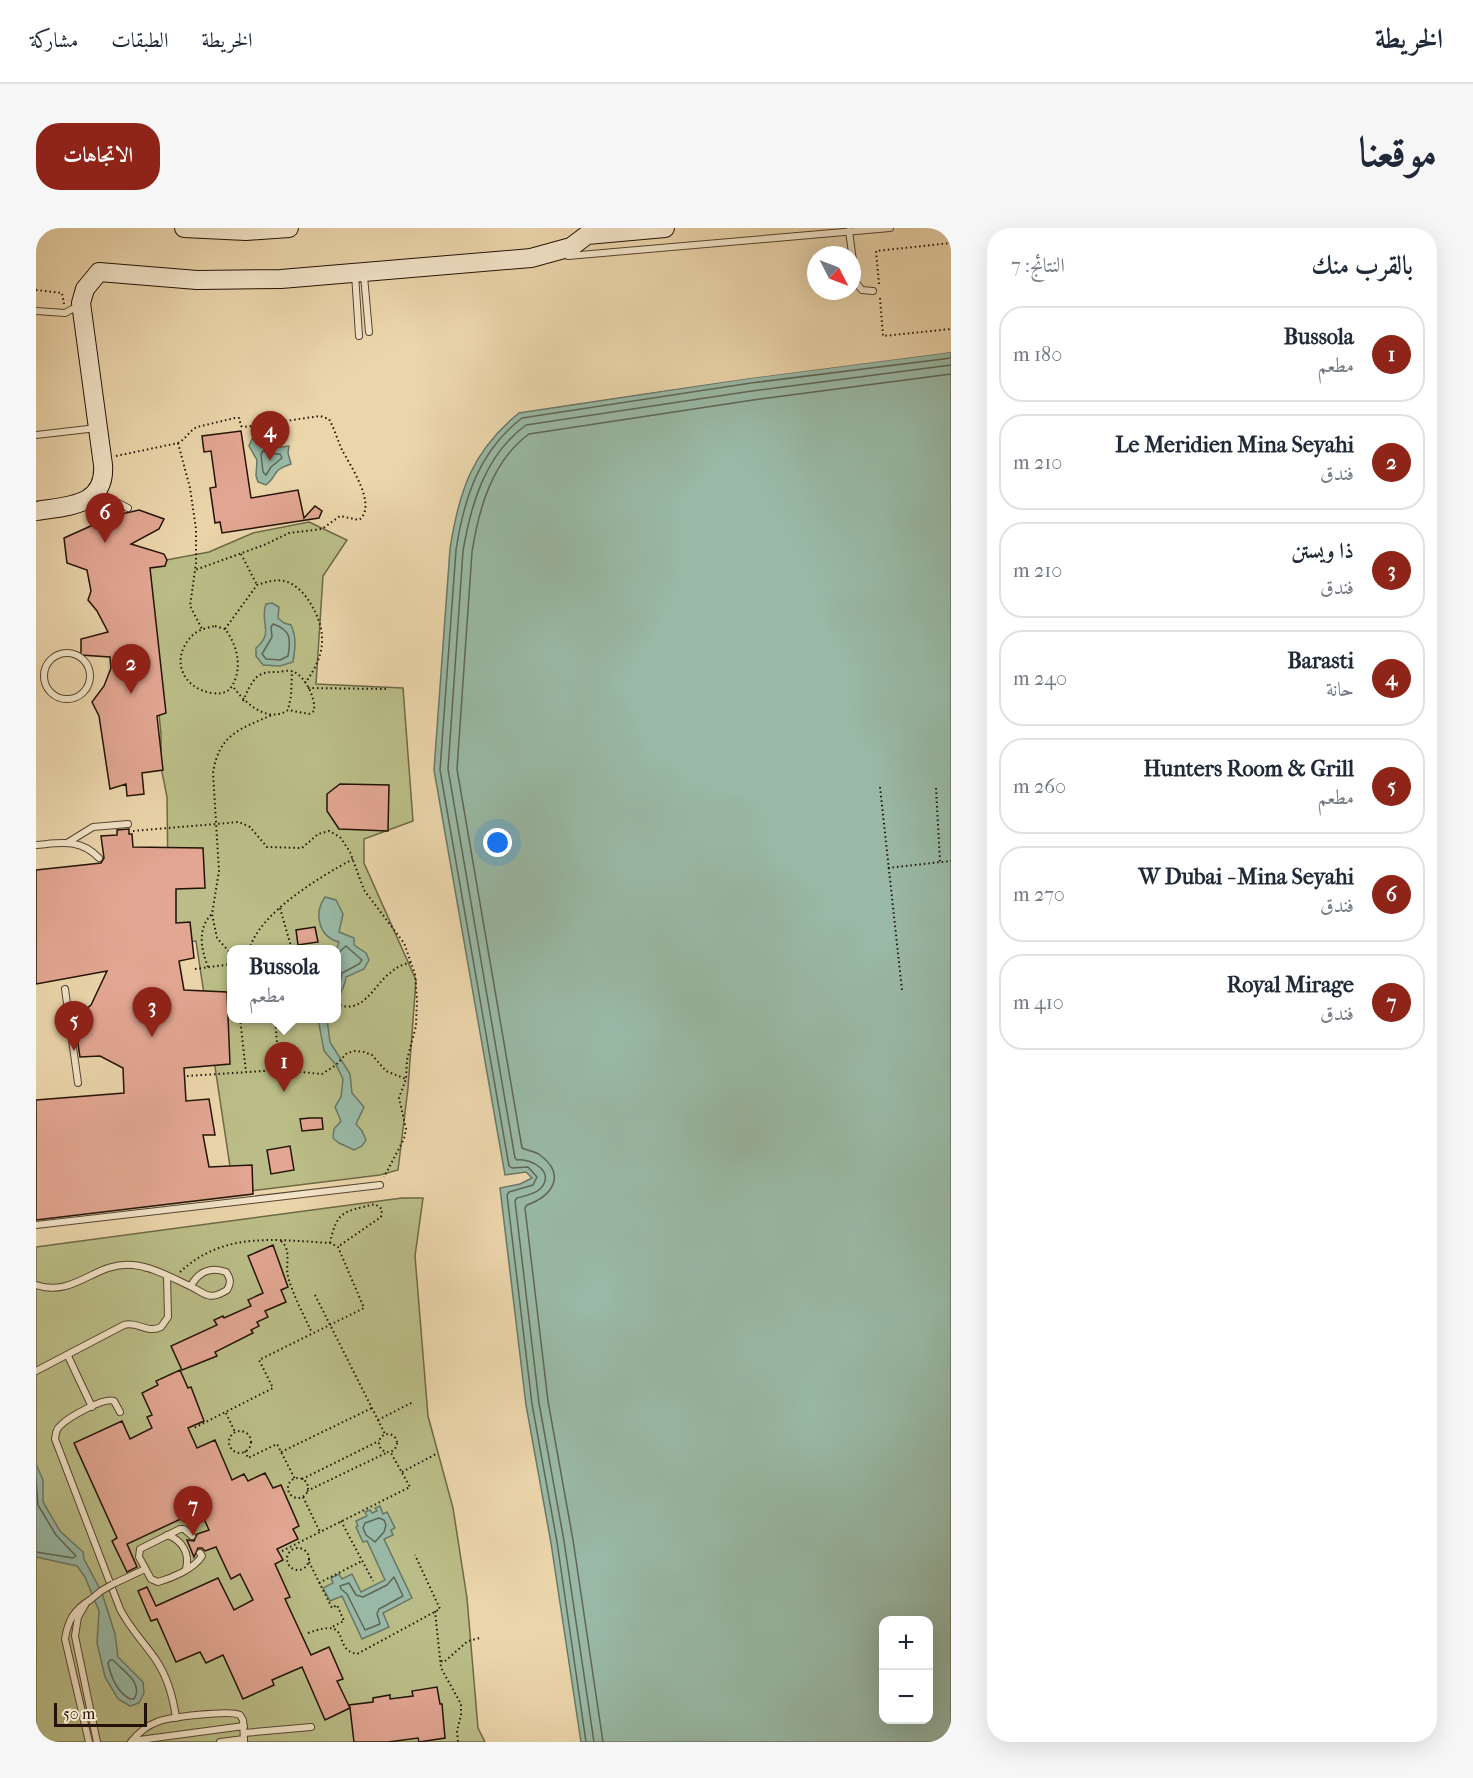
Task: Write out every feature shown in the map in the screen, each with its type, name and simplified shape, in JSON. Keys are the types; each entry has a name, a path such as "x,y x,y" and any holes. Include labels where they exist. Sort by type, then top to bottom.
{"street":[{"path":"184,228 246,231 289,228"},
{"path":"36,511 79,504 92,497 103,479 97,428 75,308 85,289 99,272 196,280 281,279 531,258 571,247 587,235 665,228"}],"lane":[{"path":"531,258 890,228"},
{"path":"849,231 856,284 862,290 873,291"},
{"path":"359,272 369,332"},
{"path":"359,272 359,336"},
{"path":"36,311 75,308"},
{"path":"36,435 97,428"},
{"path":"96,492 128,508"},
{"path":"65,653 75,655 83,660 88,669 89,679 86,688 79,695 70,699 60,698 46,686 45,670 55,656 65,653"},
{"path":"36,671 45,670"},
{"path":"36,687 46,686"},
{"path":"67,843 93,827 128,824"},
{"path":"36,845 67,843 86,846 99,858"},
{"path":"65,989 78,1083"},
{"path":"36,1225 380,1185"},
{"path":"36,1285 54,1289 66,1287 77,1284 101,1270 123,1265 146,1267 191,1286 202,1294 215,1296 227,1290 230,1278 226,1272 213,1269 199,1275 191,1286"},
{"path":"36,1371 124,1325 131,1323 149,1330 161,1328 168,1317 170,1277"},
{"path":"68,1356 92,1407"},
{"path":"120,1412 114,1401 109,1399 62,1424 56,1433 56,1439 120,1609 167,1679 176,1718"},
{"path":"192,1536 182,1529 166,1535 140,1549 139,1557 151,1579 158,1582 186,1569 200,1559 202,1556 200,1553"},
{"path":"166,1535 178,1540 182,1545 187,1557 186,1569"},
{"path":"89,1742 65,1639 67,1627 72,1616 80,1607 113,1584 145,1569"},
{"path":"90,1600 78,1617 75,1636 98,1742"},
{"path":"132,1741 146,1727 154,1723 176,1718 235,1712 240,1715 244,1735"},
{"path":"132,1741 244,1735 311,1727"},
{"path":"220,1742 244,1735"}],"path":[{"path":"951,243 876,251 883,336 951,329"},
{"path":"36,290 62,293 64,304 75,308"},
{"path":"102,459 178,443 184,440 192,429 235,418 239,418 241,426 244,427 320,416 325,416 331,423 362,488 365,512 363,516 359,520 340,516 322,529 289,533 241,554 195,570"},
{"path":"178,443 190,488 196,529 195,570 190,606 202,629"},
{"path":"241,554 257,585"},
{"path":"225,629 257,585 283,581 292,584 307,597 318,616 323,635 321,653 315,669 305,683"},
{"path":"215,626 225,629 234,641 237,672 233,687 228,691 219,694 202,691 195,688 185,678 181,664 183,650 190,637 202,629 215,626"},
{"path":"227,950 218,938 212,914 219,871 213,773 219,750 234,732 272,715 283,714 288,710 292,671"},
{"path":"243,700 251,685 261,674 292,671 305,683 315,707 314,711 309,714 288,710"},
{"path":"233,687 243,700 255,709 272,715"},
{"path":"308,688 386,689"},
{"path":"880,787 902,990"},
{"path":"936,788 940,862"},
{"path":"128,824 132,823 133,831 239,822 255,831 262,844 272,848 302,848 318,834 329,831 340,837 354,859 355,870 364,890 404,944 412,962 416,987 417,1013 407,1060 406,1079 399,1098 406,1129 404,1139 380,1185"},
{"path":"250,945 252,939 268,918 280,908 321,877 354,859"},
{"path":"888,868 951,861"},
{"path":"895,868 951,861"},
{"path":"280,908 291,945"},
{"path":"208,967 202,939 205,920 212,914"},
{"path":"341,1005 349,1007 365,1001 389,973 412,962"},
{"path":"195,969 227,965"},
{"path":"241,1023 246,1072"},
{"path":"275,1023 279,1070"},
{"path":"187,1076 279,1070 322,1074 336,1065 347,1053 355,1051 372,1056 386,1071 406,1079"},
{"path":"330,1243 335,1223 345,1212 375,1204 382,1209 381,1217 338,1247"},
{"path":"279,1240 287,1251 288,1275 312,1333"},
{"path":"170,1277 190,1263 221,1247 240,1241 279,1240 330,1243 338,1247 364,1308 259,1360 273,1388 194,1428"},
{"path":"315,1295 385,1434"},
{"path":"378,1420 413,1402"},
{"path":"281,1452 372,1408"},
{"path":"225,1412 235,1432"},
{"path":"243,1431 249,1437 250,1445 245,1451 236,1452 230,1446 230,1438 235,1432 243,1431"},
{"path":"302,1497 295,1497 290,1492 289,1484 295,1479 302,1479 379,1441 385,1434"},
{"path":"302,1497 307,1491 386,1453 391,1453 398,1445 398,1440 395,1436 385,1434"},
{"path":"379,1441 382,1451 386,1453"},
{"path":"245,1451 248,1458 277,1444 295,1479"},
{"path":"282,1551 410,1487 391,1453"},
{"path":"402,1472 436,1454"},
{"path":"302,1479 307,1484 307,1491"},
{"path":"302,1497 320,1532"},
{"path":"341,1521 373,1581"},
{"path":"292,1548 288,1556 291,1568 304,1569 309,1563"},
{"path":"292,1548 306,1550 310,1558 309,1563 332,1608 337,1605 344,1621 332,1627 308,1633"},
{"path":"332,1627 337,1631 348,1650 357,1654 440,1609 415,1555"},
{"path":"319,1583 362,1561"},
{"path":"435,1611 444,1676 461,1704 457,1731 458,1742"},
{"path":"440,1660 444,1662 468,1641 480,1638"}],"green space":[{"path":"309,522 347,540 323,576 316,684 403,688 413,821 364,839 364,863 416,980 408,1088 398,1170 380,1175 234,1193 196,941 155,946 168,881 167,797 161,767 161,734 144,564 209,552 253,533"},
{"path":"402,1198 423,1198 415,1256 428,1416 453,1508 467,1598 478,1728 485,1742 36,1742 36,1247"}],"water":[{"path":"951,352 951,1742 581,1742 551,1543 526,1405 500,1188 520,1184 532,1178 526,1172 505,1175 434,770 450,549 458,509 463,490 479,457 503,427 519,413 750,378"},
{"path":"257,436 273,448 289,446 291,464 277,471 266,485 258,482 257,460 249,446 252,439"},
{"path":"272,603 279,607 278,618 291,625 295,639 293,662 280,666 263,665 256,656 256,648 262,642 266,632 264,611 266,604"},
{"path":"325,897 336,900 343,914 339,932 354,938 354,945 366,953 369,960 364,969 346,977 341,993 341,945 338,945 339,942 327,935 320,924 321,904"},
{"path":"319,1023 328,1023 330,1042 350,1074 352,1093 364,1107 356,1124 366,1140 362,1146 354,1150 333,1138 334,1129 341,1121 335,1107 341,1097 343,1079 336,1065 324,1051"},
{"path":"36,1464 43,1480 43,1502 60,1531 83,1552 84,1559 102,1593 115,1634 118,1657 143,1682 144,1693 139,1703 130,1706 118,1699 105,1677 97,1643 99,1611 85,1577 77,1566 36,1557"},
{"path":"380,1506 383,1514 387,1512 395,1528 391,1530 393,1535 384,1539 412,1598 383,1613 389,1627 362,1639 342,1596 330,1601 323,1588 333,1583 331,1578 339,1574 342,1579 352,1574 361,1592 385,1580 367,1541 363,1542 356,1527 358,1526 356,1521 367,1516 365,1512 377,1511 375,1508"}],"pier":[{"path":"951,349 951,352 515,412 574,400"}],"building":[{"path":"241,431 251,498 298,490 304,518 315,506 322,511 319,518 222,533 220,522 215,523 210,488 216,487 211,451 204,452 202,436"},
{"path":"139,510 164,519 159,529 131,544 164,554 167,560 165,566 150,568 166,713 157,716 163,770 142,773 144,794 127,796 126,784 110,789 99,716 92,702 104,686 111,668 110,657 81,655 81,639 108,632 97,611 88,600 91,591 87,570 67,563 64,538 113,516"},
{"path":"340,784 389,785 388,831 339,829 327,811 327,794"},
{"path":"129,829 129,834 132,834 133,847 203,848 205,888 176,889 176,923 190,922 194,958 179,961 184,990 227,992 230,1064 184,1068 186,1101 209,1099 215,1135 203,1135 209,1167 252,1165 253,1194 36,1220 36,1100 124,1093 123,1068 100,1056 80,1057 74,1018 91,1005 107,971 36,984 36,870 101,863 104,858 101,836 117,835 117,830"},
{"path":"315,927 318,942 298,945 296,930"},
{"path":"322,1118 323,1129 302,1131 300,1119"},
{"path":"290,1146 294,1170 271,1174 267,1150"},
{"path":"273,1245 288,1287 281,1290 286,1302 265,1311 268,1317 257,1322 259,1326 251,1330 253,1333 215,1352 217,1356 182,1370 171,1346 217,1325 214,1320 251,1306 248,1300 263,1293 248,1256"},
{"path":"180,1370 188,1388 191,1387 204,1421 188,1428 197,1448 215,1440 232,1480 244,1474 248,1481 265,1473 273,1488 281,1485 299,1526 293,1529 298,1539 277,1549 283,1560 275,1564 290,1597 285,1599 311,1655 329,1647 343,1679 337,1681 350,1708 325,1720 302,1667 272,1680 274,1685 243,1699 223,1655 206,1663 200,1652 176,1662 157,1619 151,1621 138,1591 147,1587 156,1606 218,1578 234,1610 253,1600 240,1574 231,1579 216,1547 205,1551 198,1548 194,1557 187,1540 194,1541 197,1534 209,1530 200,1510 127,1544 137,1567 127,1572 112,1541 117,1538 74,1443 122,1421 130,1439 152,1428 147,1417 152,1415 142,1393 158,1385 156,1381"},
{"path":"437,1687 440,1704 442,1704 445,1738 419,1742 418,1738 388,1742 354,1742 349,1705 373,1702 373,1698 390,1695 390,1699 413,1696 412,1691"}],"place":[{"name":"Barasti","path":"270,461"},
{"name":"W Dubai - Mina Seyahi","path":"105,543"},
{"name":"Le Meridien Mina Seyahi","path":"131,694"},
{"name":"ذا ويستن","path":"152,1037"},
{"name":"Hunters Room & Grill","path":"74,1051"},
{"name":"Bussola","path":"284,1092"},
{"name":"Royal Mirage","path":"193,1536"}]}
